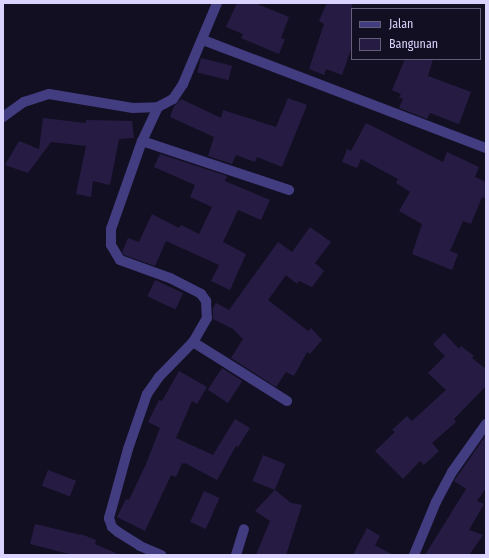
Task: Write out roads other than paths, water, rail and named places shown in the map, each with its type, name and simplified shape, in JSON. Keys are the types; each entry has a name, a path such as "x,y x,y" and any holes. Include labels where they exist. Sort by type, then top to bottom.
{"street":[{"path":"3,117 24,102 49,94 134,108 158,107 173,99 183,84 203,40 217,3"},
{"path":"203,40 486,148"},
{"path":"158,107 142,141 111,229 111,245 120,260 170,278 201,294 206,301 207,318 193,342 159,377 147,394 128,449 109,518 112,527 118,532 140,546 161,555"},
{"path":"142,141 289,190"},
{"path":"193,342 287,401"},
{"path":"414,555 436,502 452,472 486,424"},
{"path":"236,555 244,529"}]}
